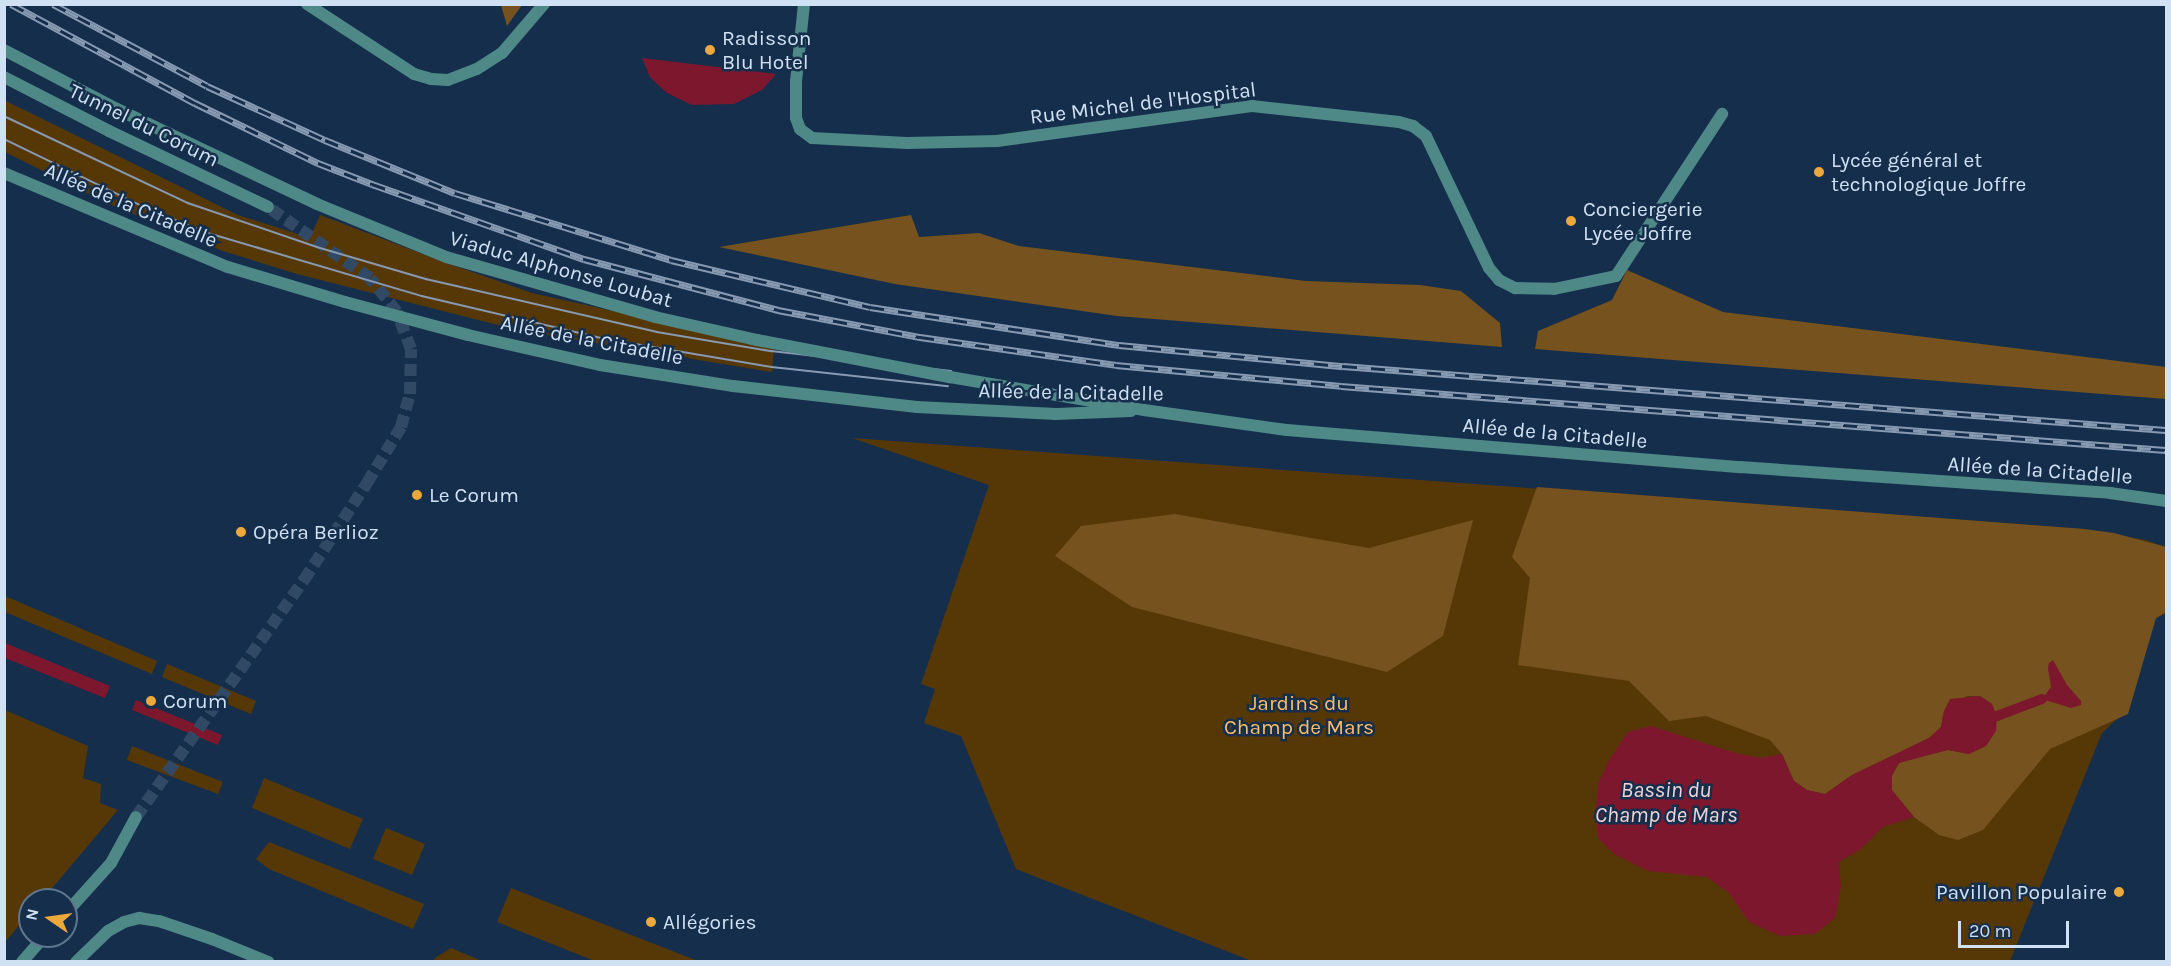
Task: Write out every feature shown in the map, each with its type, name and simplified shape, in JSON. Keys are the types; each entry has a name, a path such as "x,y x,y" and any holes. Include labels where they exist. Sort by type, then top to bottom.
{"street":[{"path":"307,4 414,74 431,79 448,80 477,69 501,53 544,4"},
{"name":"Rue Michel de l'Hospital","path":"804,4 796,81 796,118 800,129 812,138 907,143 997,141 1252,106 1399,122 1413,126 1426,136 1489,268 1499,280 1515,288 1554,289 1616,276 1722,114"},
{"name":"Viaduc Alphonse Loubat","path":"4,50 205,152 317,204 446,257 656,317 757,340 950,377 1144,410"},
{"name":"Tunnel du Corum","path":"4,77 109,131 268,207"},
{"name":"Allée de la Citadelle","path":"4,173 228,267 345,302 445,329 600,365 733,386 917,407 1056,414 1144,410 1299,431 1752,468 2110,493 2166,501"},
{"path":"78,900 111,863 136,817"},
{"path":"76,962 108,931 124,922 139,918 159,921 201,935 268,962"},
{"path":"22,962 34,948"}],"green space":[{"path":"4,100 238,215 310,238 320,215 532,293 774,347 772,372 522,331 297,274 223,251 107,203 5,152"},
{"name":"Jardins du Champ de Mars","path":"852,438 2084,529 2145,540 2166,547 2166,613 2155,619 2129,708 2102,733 2010,961 1252,961 1016,869 961,736 924,723 935,689 921,684 989,485"},
{"path":"5,596 157,661 152,674 5,612"},
{"path":"167,664 256,701 251,714 162,677"},
{"path":"5,710 88,746 83,778 101,784 100,803 118,810 52,888 18,888 18,927 5,942"},
{"path":"132,746 223,782 218,794 127,760"},
{"path":"264,778 363,819 350,849 252,808"},
{"path":"386,828 425,844 412,875 373,859"},
{"path":"269,842 424,904 413,929 269,869 256,859"},
{"path":"511,888 698,961 595,961 497,922"},
{"path":"451,948 482,961 433,961"}],"shaded area":[{"path":"501,5 522,5 507,26"},
{"path":"911,215 919,237 979,233 1019,246 1306,281 1420,285 1461,291 1500,323 1502,347 1117,316 895,284 719,247"},
{"path":"1627,270 1723,312 2166,367 2166,399 1535,349 1538,331 1612,300"},
{"path":"1537,487 2114,533 2166,547 2166,612 2156,618 2128,714 2050,749 1983,830 1958,840 1939,835 1914,817 1892,790 1891,776 1899,763 1927,754 1948,750 1969,754 1992,704 1980,696 1967,696 1944,711 1941,727 1929,738 1852,775 1825,794 1807,790 1794,781 1782,754 1770,740 1706,716 1669,721 1629,681 1518,665 1530,578 1512,557"},
{"path":"1175,514 1369,548 1473,520 1443,636 1387,672 1132,607 1055,556 1081,526"}],"water":[{"path":"642,58 776,74 762,90 734,104 692,105 667,93 658,85 650,77"},
{"path":"5,643 110,686 105,698 5,658"},
{"path":"2053,660 2067,685 2081,701 2081,705 2071,708 2042,699 2051,687 2048,668 2049,663"},
{"name":"Bassin du Champ de Mars","path":"1980,696 1992,704 1997,716 1996,731 1986,746 1969,754 1948,750 1899,763 1892,776 1892,790 1914,817 1883,827 1861,849 1839,862 1841,887 1835,918 1815,934 1780,936 1749,922 1729,893 1707,877 1648,871 1614,854 1598,838 1595,815 1598,784 1609,760 1628,732 1651,726 1739,754 1762,758 1782,754 1794,781 1807,790 1825,794 1852,775 1929,738 1941,727 1944,711 1950,699"},
{"path":"136,700 222,735 218,745 132,710"}],"waterway":[{"path":"1997,716 2042,699"}],"tunnel":[{"path":"136,817 304,580 367,483 401,427 410,394 411,349 397,312 370,278 268,207"}],"tram line":[{"path":"4,116 188,203 317,247 426,279 657,332 771,351 951,371"},
{"path":"4,139 150,210 208,233 422,296 606,339 772,367 948,386"}],"railway":[{"path":"11,4 195,103 318,163 584,259 778,310 920,337 1116,365 1341,386 2166,450"},
{"path":"53,4 207,86 325,140 455,193 671,260 870,307 1119,345 1343,366 2166,430"}],"place":[{"name":"Radisson Blu Hotel","path":"710,50"},
{"name":"Lycée général et technologique Joffre","path":"1819,172"},
{"name":"Conciergerie Lycée Joffre","path":"1571,221"},
{"name":"Le Corum","path":"417,495"},
{"name":"Opéra Berlioz","path":"241,532"},
{"name":"Corum","path":"151,701"},
{"name":"Pavillon Populaire","path":"2119,892"},
{"name":"Allégories","path":"651,922"}]}
